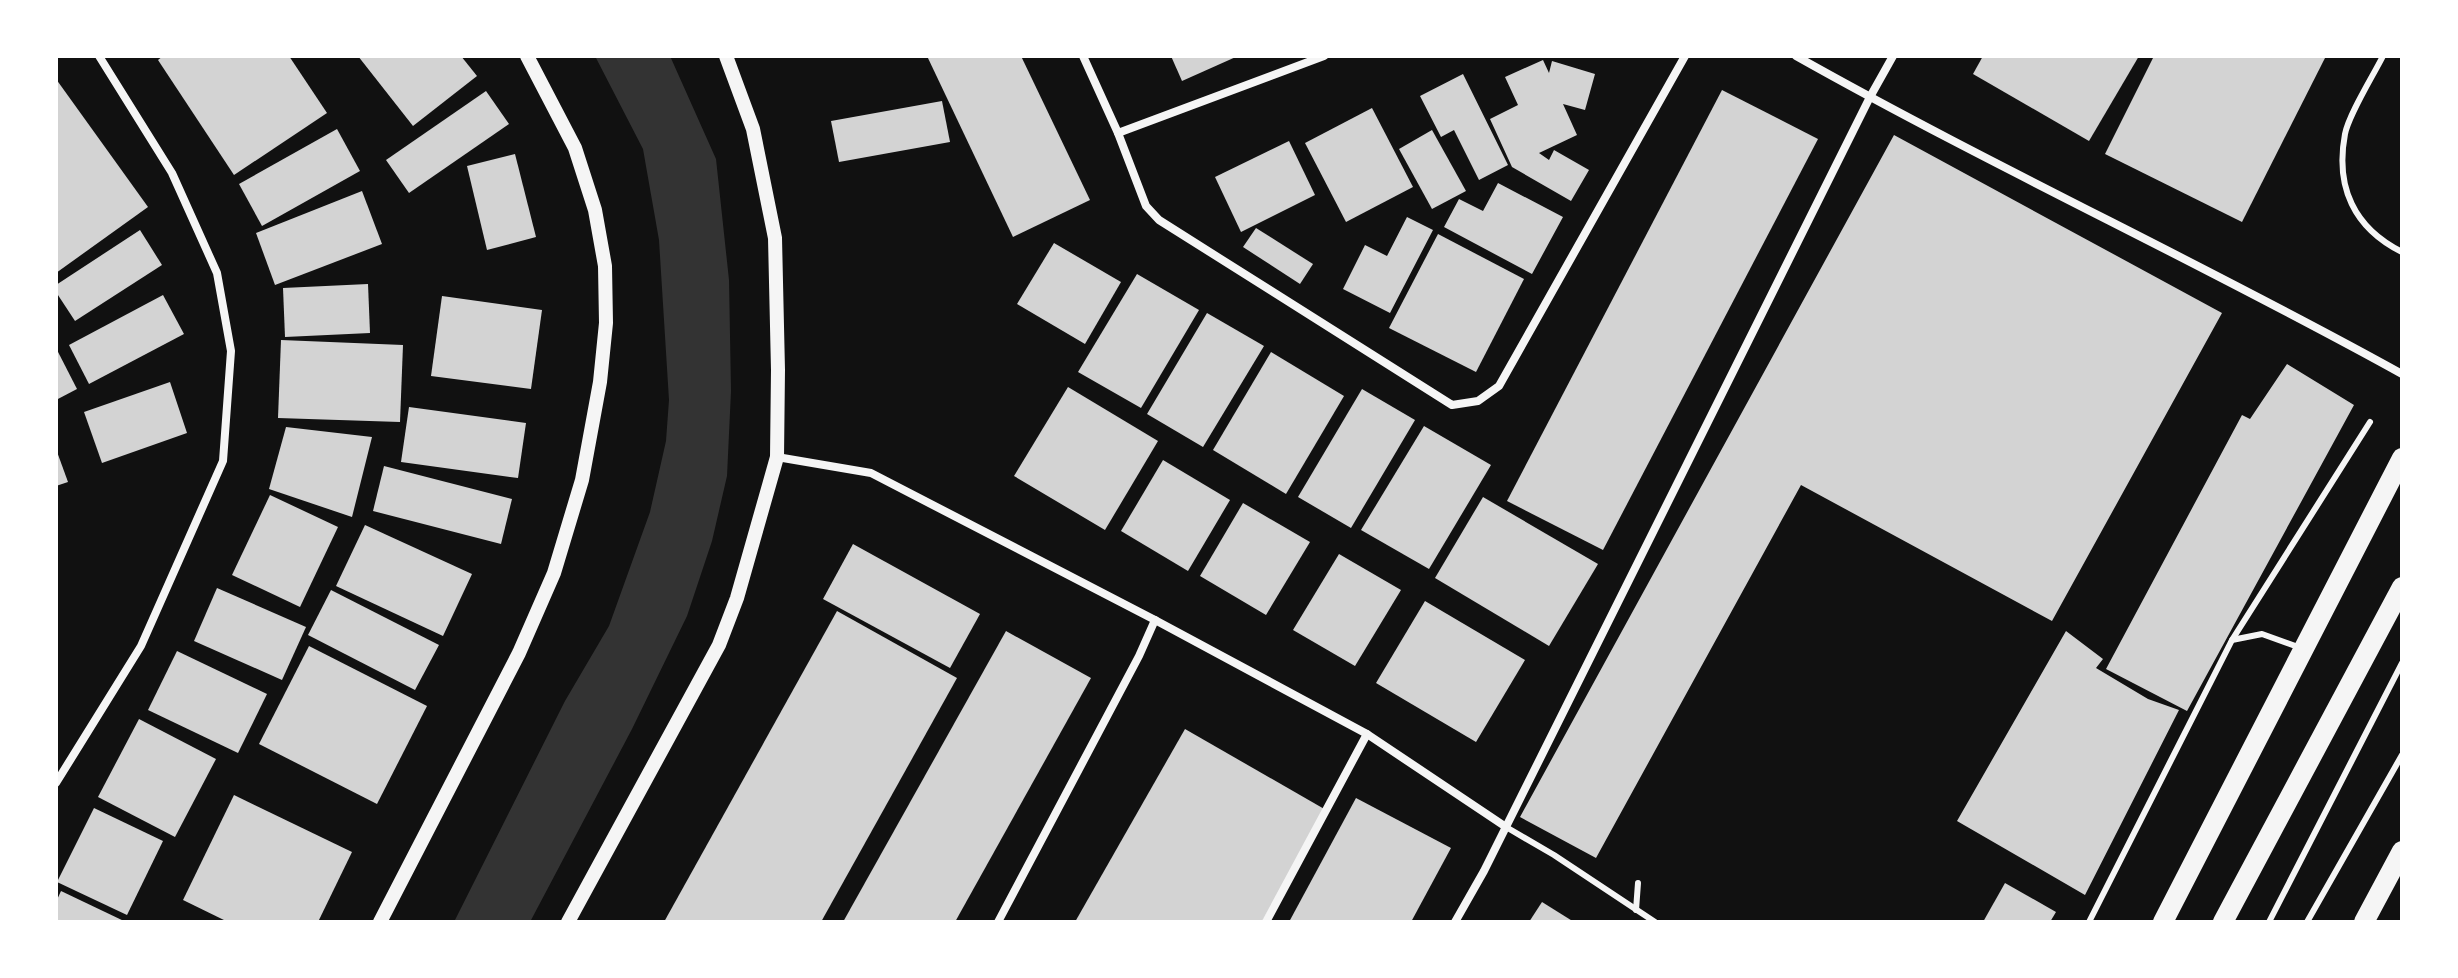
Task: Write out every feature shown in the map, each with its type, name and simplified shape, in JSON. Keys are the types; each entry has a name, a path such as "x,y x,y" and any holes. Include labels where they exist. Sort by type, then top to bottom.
{"main road":[{"path":"2163,922 2402,458"},
{"path":"2223,922 2402,587"},
{"path":"2364,922 2402,851"}],"street":[{"path":"56,783 60,770 141,646 223,461 231,351 217,273 172,173 99,56"},
{"path":"568,922 719,645 737,598 777,457 775,238 753,129 726,56"},
{"path":"1083,56 1118,133 1146,206 1159,220 1452,405 1478,401 1499,386 1685,56"},
{"path":"1118,133 1324,56"},
{"path":"1796,56 1870,97 2282,307 2402,374"},
{"path":"1455,922 1506,827 1893,56"},
{"path":"380,922 519,653 554,573 582,480 600,382 606,323 605,266 595,210 575,148 532,57"},
{"path":"777,457 871,473 1367,734 1506,827"},
{"path":"998,922 1139,656 1155,620"},
{"path":"1266,922 1367,734"}],"lane":[{"path":"2383,56 2345,132 2342,181 2358,218 2383,243 2402,252"},
{"path":"2089,922 2232,640 2370,422"},
{"path":"2232,640 2262,634 2304,649"},
{"path":"2269,922 2402,663"},
{"path":"2307,922 2402,755"},
{"path":"1506,827 1655,922"},
{"path":"1636,910 1638,883"}],"shaded area":[{"path":"595,56 670,56 716,159 729,280 731,391 727,476 712,541 687,616 632,729 530,922 454,922 565,701 609,626 650,512 666,441 669,400 659,240 643,149"}],"building":[{"path":"163,56 289,56 327,113 234,175 158,60"},
{"path":"358,56 461,56 477,76 413,126"},
{"path":"927,56 1021,56 1090,200 1013,237"},
{"path":"1171,56 1238,56 1182,81"},
{"path":"1983,56 2139,56 2089,141 1973,74"},
{"path":"2154,56 2326,56 2242,222 2105,154"},
{"path":"1543,60 1549,73 1552,61 1595,74 1585,110 1563,104 1577,135 1539,153 1549,160 1554,150 1589,170 1571,201 1512,167 1490,119 1518,105 1505,77"},
{"path":"1463,74 1508,165 1479,180 1454,130 1441,137 1420,96"},
{"path":"56,79 148,207 56,273"},
{"path":"1722,90 1818,139 1603,550 1507,501"},
{"path":"486,91 509,124 409,193 386,160"},
{"path":"942,101 950,142 839,162 831,121"},
{"path":"1372,108 1413,187 1346,222 1305,143"},
{"path":"337,129 360,171 262,226 239,184"},
{"path":"1432,130 1466,191 1432,209 1399,149"},
{"path":"1894,135 2222,313 2052,621 1801,485 1596,858 1520,817"},
{"path":"1289,141 1315,195 1241,232 1215,177"},
{"path":"515,154 536,237 487,250 467,166"},
{"path":"1498,183 1563,217 1532,274 1444,227 1459,199 1483,211"},
{"path":"362,191 382,244 275,285 256,233"},
{"path":"1407,217 1433,230 1390,313 1343,289 1365,245 1387,256"},
{"path":"1256,228 1313,264 1300,284 1243,247"},
{"path":"140,230 162,265 75,321 56,292 56,285"},
{"path":"1438,234 1524,279 1476,372 1389,328"},
{"path":"1054,243 1121,282 1085,344 1017,304"},
{"path":"1137,274 1199,310 1141,408 1078,372"},
{"path":"368,284 370,333 285,337 283,288"},
{"path":"163,295 184,334 89,384 69,345"},
{"path":"442,296 542,310 531,389 431,376"},
{"path":"1207,313 1264,346 1203,447 1147,414"},
{"path":"281,340 403,345 400,422 278,418"},
{"path":"56,348 77,389 56,400"},
{"path":"1271,352 1344,396 1286,494 1213,450"},
{"path":"2287,364 2354,405 2187,711 2106,669 2242,415 2250,419"},
{"path":"170,382 187,433 102,463 84,412"},
{"path":"1068,387 1158,441 1105,530 1014,476"},
{"path":"1362,389 1415,420 1351,528 1298,497"},
{"path":"409,407 526,423 518,478 401,462"},
{"path":"1424,426 1491,465 1429,569 1361,530"},
{"path":"286,427 372,437 352,517 269,489"},
{"path":"56,449 68,482 56,486"},
{"path":"1163,460 1230,500 1188,571 1121,531"},
{"path":"384,466 512,499 501,544 373,511"},
{"path":"270,495 338,527 300,607 232,575"},
{"path":"1483,497 1598,564 1549,646 1435,578"},
{"path":"1243,503 1310,542 1266,615 1200,576"},
{"path":"365,525 472,574 443,636 336,586"},
{"path":"853,544 980,614 950,668 823,599"},
{"path":"1339,554 1401,590 1355,666 1293,630"},
{"path":"217,588 306,627 282,680 194,641"},
{"path":"331,590 439,645 415,690 308,635"},
{"path":"1425,601 1525,660 1476,742 1376,683"},
{"path":"837,611 957,678 821,922 664,922"},
{"path":"1006,631 1091,678 955,922 843,922"},
{"path":"2066,631 2103,659 2096,668 2148,699 2179,710 2085,895 1957,821"},
{"path":"309,646 427,706 377,804 259,744"},
{"path":"177,651 267,694 238,753 148,710"},
{"path":"139,719 216,759 175,837 98,797"},
{"path":"1185,729 1326,810 1262,922 1075,922"},
{"path":"234,795 352,852 318,922 228,922 183,900"},
{"path":"1356,798 1451,848 1411,922 1289,922"},
{"path":"94,808 163,841 127,915 57,882"},
{"path":"2005,883 2056,912 2050,922 1983,922"},
{"path":"61,891 126,922 56,922 56,902"},
{"path":"1542,902 1574,922 1529,922"}]}
